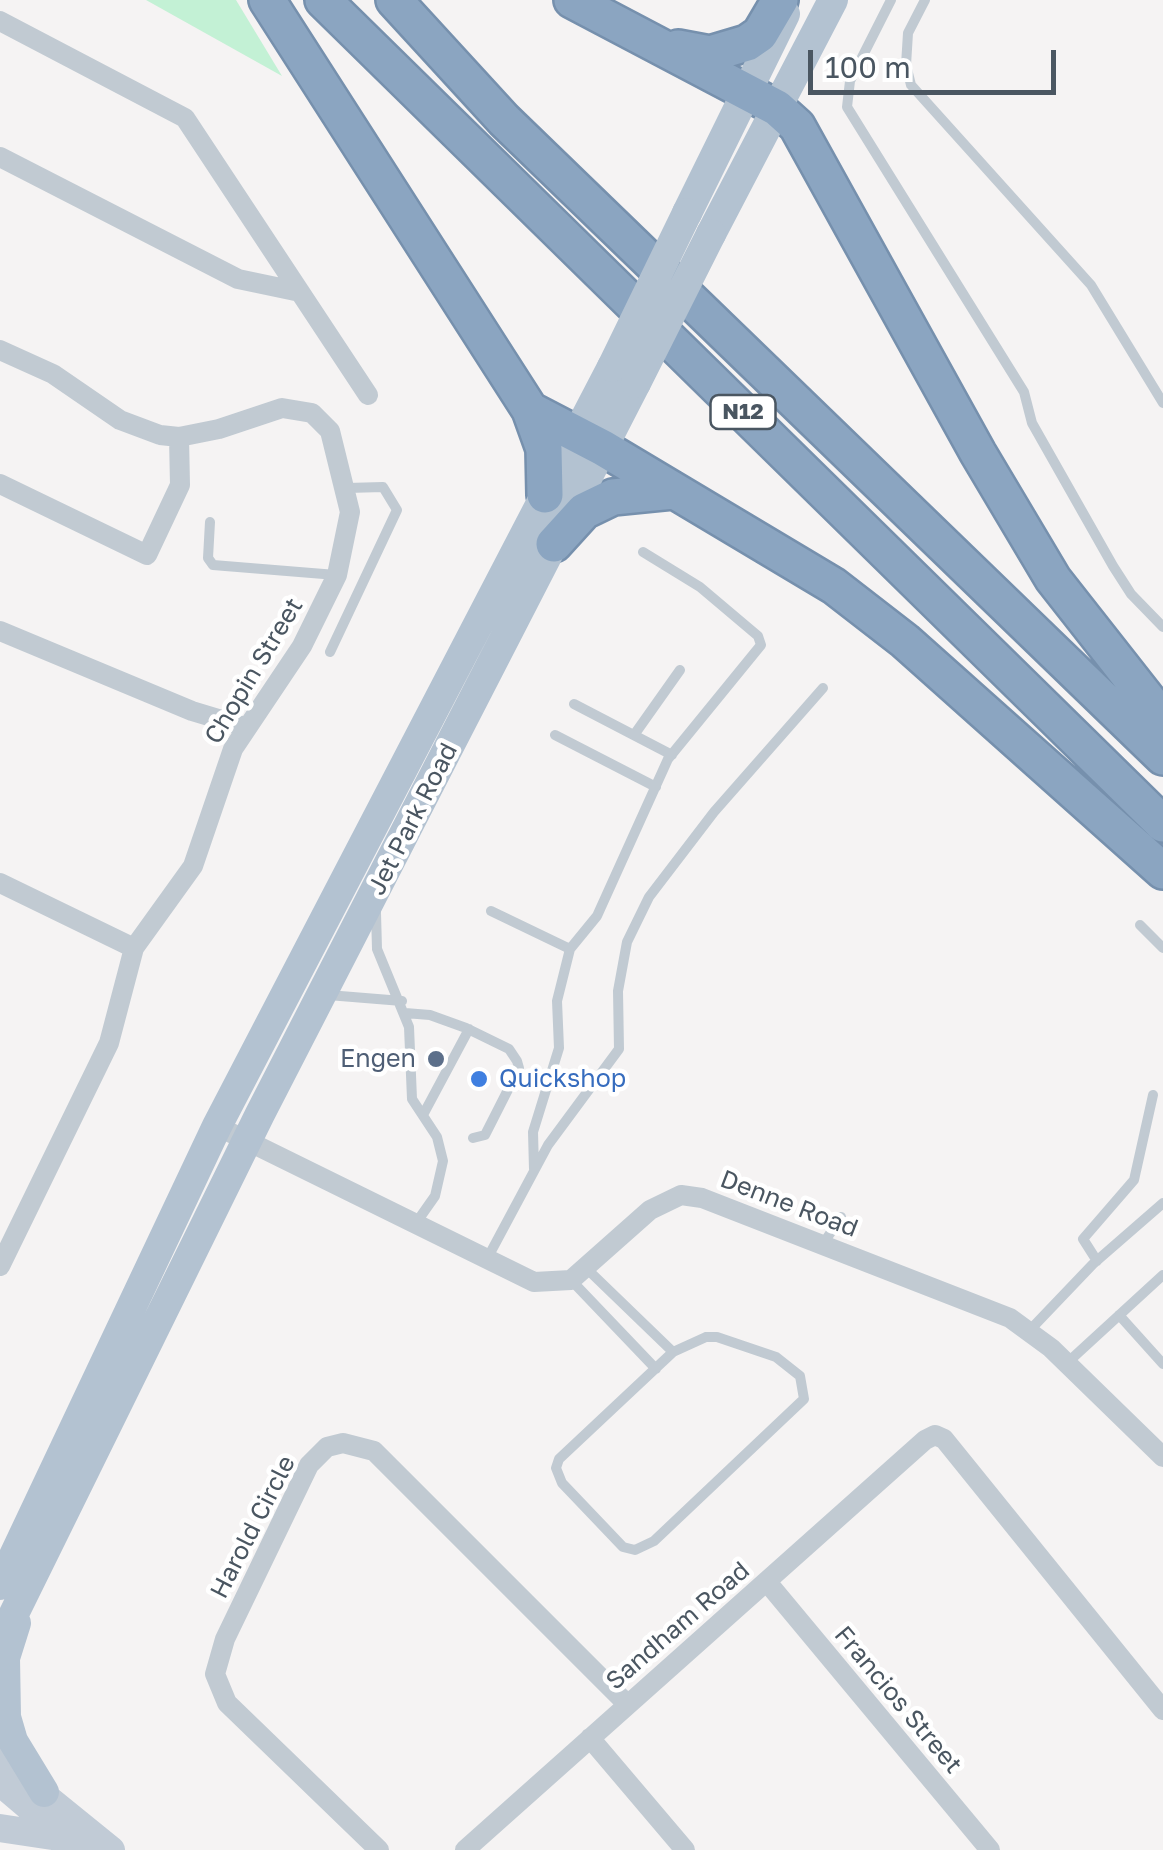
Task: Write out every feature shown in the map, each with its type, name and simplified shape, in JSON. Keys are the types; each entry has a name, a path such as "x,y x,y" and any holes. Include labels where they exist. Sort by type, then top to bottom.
{"highway":[{"path":"266,0 530,410 544,449 545,495"},
{"name":"N12","path":"323,0 1163,824"},
{"name":"N12","path":"394,0 504,120 1163,757"},
{"path":"572,0 761,101 796,126 819,160 978,453 1053,579 1163,720"},
{"path":"630,30 688,51 730,51 760,34 780,0"},
{"path":"530,410 590,441 834,586 905,641 1163,871"},
{"path":"554,544 584,512 613,497 673,491"}],"main road":[{"name":"Jet Park Road","path":"13,1586 554,544 590,441 624,375 711,234 761,101 792,0"},
{"name":"Jet Park Road","path":"624,375 687,213 833,0"},
{"name":"Jet Park Road","path":"0,1642 13,1586 217,1126 545,495 590,441"},
{"path":"13,1586 5,1658 6,1718 13,1741 44,1792"},
{"path":"0,1760 111,1850"},
{"path":"0,1782 73,1844"},
{"path":"0,1828 73,1844"}],"street":[{"path":"0,20 178,112 368,395"},
{"path":"0,157 238,279 300,292"},
{"path":"0,350 53,374 135,428 179,437 180,485 147,555 0,484"},
{"name":"Chopin Street","path":"0,1266 109,1044 134,948 200,854 232,749 302,646 336,575 349,523 347,488 330,431 303,409 282,408 179,437"},
{"path":"0,632 192,711 245,727"},
{"path":"0,883 134,948"},
{"path":"217,1126 534,1282 578,1274"},
{"name":"Denne Road","path":"578,1274 636,1219 681,1195 702,1198 986,1305 1030,1330 1163,1458"},
{"name":"Sandham Road","path":"466,1850 925,1440 936,1435 944,1438 1163,1710"},
{"name":"Harold Circle","path":"380,1850 227,1703 215,1674 225,1639 309,1465 327,1447 358,1444 374,1451 627,1704"},
{"name":"Francios Street","path":"767,1582 990,1850"},
{"path":"590,1738 684,1850"}],"lane":[{"path":"891,0 850,81 847,107 1024,392 1032,423 1112,566 1130,594 1163,627"},
{"path":"925,0 908,33 906,64 911,85 1091,285 1163,403"},
{"path":"330,652 397,510 383,487 347,488"},
{"path":"210,522 208,558 213,566 336,575"},
{"path":"534,1173 533,1132 559,1048 557,1001 570,950 597,916 672,754 762,640 700,587 643,552"},
{"path":"634,735 680,670"},
{"path":"486,1261 566,1118 619,1049 618,991 628,942 649,896 725,799 823,688"},
{"path":"574,704 672,754"},
{"path":"555,735 656,787"},
{"path":"377,889 377,949 403,1007 410,1039 409,1084 437,1136 443,1176 436,1196 416,1224"},
{"path":"491,911 570,950"},
{"path":"1140,925 1163,948"},
{"path":"321,993 403,1007 469,1029 509,1048 519,1068 485,1135 473,1138"},
{"path":"423,1115 469,1029"},
{"path":"1097,1261 1083,1238 1134,1180 1153,1095"},
{"path":"1030,1330 1097,1261 1163,1202"},
{"path":"823,1244 841,1217"},
{"path":"578,1274 673,1352"},
{"path":"578,1274 656,1368"},
{"path":"1067,1363 1163,1275"},
{"path":"1120,1315 1163,1364"},
{"path":"717,1336 776,1358 800,1376 806,1392 801,1405 713,1482 654,1541 635,1550 622,1547 562,1483 556,1468 566,1450 656,1368 673,1352 717,1336"}],"green space":[{"path":"146,0 236,0 282,76"}],"place":[{"name":"Engen","path":"436,1059"},
{"name":"Quickshop","path":"479,1079"}]}
